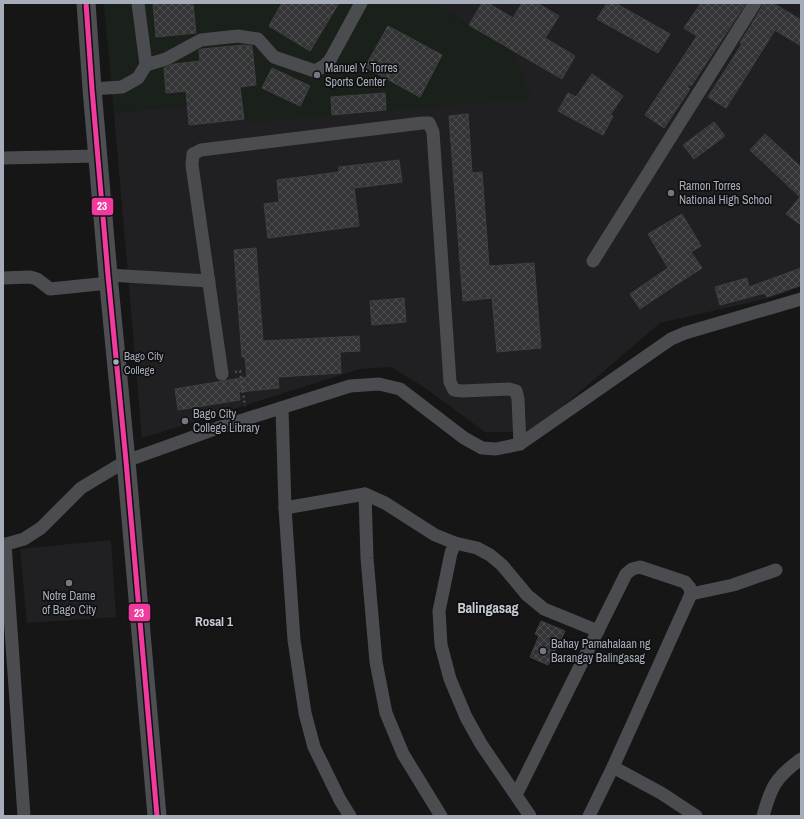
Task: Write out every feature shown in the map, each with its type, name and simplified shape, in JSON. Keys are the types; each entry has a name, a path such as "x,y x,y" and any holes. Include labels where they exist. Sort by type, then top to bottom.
{"highway":[{"path":"86,3 92,89 157,816"}],"street":[{"path":"92,89 122,87 138,78 146,65 138,3"},
{"path":"146,65 166,59 201,40 238,36 258,39 274,57 315,71 324,66 330,60 361,3"},
{"path":"593,261 755,3"},
{"path":"222,374 192,165 193,154 201,150 429,123 434,132 450,382 454,390 509,389 516,391 518,399 520,444"},
{"path":"3,158 98,156"},
{"path":"3,278 30,277 37,279 50,289 109,279 209,281"},
{"path":"24,816 4,545 24,539 41,528 81,488 126,461 247,418 350,386 379,384 400,389 464,438 482,448 496,449 520,444 671,339 685,333 801,299"},
{"path":"282,408 285,508 294,640 305,713 314,748 340,800 350,816"},
{"path":"285,508 365,494 385,503 435,535 490,554 502,565 527,595 544,609 598,631"},
{"path":"365,494 367,558 376,662 386,713 403,754 441,816"},
{"path":"455,543 451,553 439,611 441,645 450,679 466,717 481,744 530,816"},
{"path":"516,795 626,574 632,569 640,567 685,582 690,588 691,594 613,767 589,816"},
{"path":"691,594 733,585 776,570"},
{"path":"763,816 772,787 778,779 801,759"},
{"path":"613,767 661,793 696,816"}],"path":[{"path":"222,374 240,371 247,418"}],"shaded area":[{"name":"Manuel Y. Torres Sports Center","path":"104,3 434,3 513,52 532,99 246,123 243,99 114,113"},
{"path":"434,3 801,3 801,287 770,298 660,323 562,407 527,432 485,432 424,387 391,367 360,369 142,438 114,113 243,99 246,123 513,52"},
{"name":"Notre Dame of Bago City","path":"111,540 116,617 27,623 20,549"}],"building":[{"path":"153,3 193,3 196,33 156,37"},
{"path":"282,3 339,3 310,51 269,26"},
{"path":"482,3 488,3 513,18 522,3 537,3 559,16 545,38 575,56 562,79 469,25"},
{"path":"607,3 615,3 670,34 658,53 597,19"},
{"path":"701,3 746,3 691,86 684,82 690,89 664,128 645,115 697,36 684,28"},
{"path":"763,3 773,3 801,20 801,46 775,30 726,108 708,97 742,44 740,43"},
{"path":"388,26 442,55 420,97 365,67"},
{"path":"244,45 252,46 256,85 240,87 244,119 189,125 186,91 166,93 164,68 174,64 200,61 199,50 202,49"},
{"path":"272,68 310,86 300,106 262,88"},
{"path":"592,74 623,96 610,115 613,116 603,135 558,111 568,93 576,97"},
{"path":"385,93 386,110 332,115 331,97"},
{"path":"468,114 472,173 482,172 489,266 534,263 541,348 497,352 492,298 463,301 449,116"},
{"path":"714,122 725,136 694,159 683,145"},
{"path":"765,134 801,167 801,225 786,214 800,197 750,150"},
{"path":"399,160 402,182 354,188 359,226 268,238 264,204 279,202 277,180 339,172 339,167"},
{"path":"682,214 701,246 691,252 702,268 640,309 630,294 668,268 648,234"},
{"path":"256,248 263,341 359,336 360,351 340,352 341,373 278,377 279,388 239,392 240,400 178,410 175,389 247,377 245,357 242,357 234,250"},
{"path":"801,268 801,285 767,297 765,293 720,305 715,287 747,278 749,287"},
{"path":"404,298 406,322 372,325 370,301"},
{"path":"541,621 565,631 548,665 530,657 539,636 535,634"}],"transit line":[{"name":"23","path":"86,3 108,275 157,816"}],"place":[{"name":"Manuel Y. Torres Sports Center","path":"317,75"},
{"name":"Ramon Torres National High School","path":"671,193"},
{"name":"Bago City College","path":"116,362"},
{"name":"Bago City College Library","path":"185,421"},
{"name":"Notre Dame of Bago City","path":"69,583"},
{"name":"Bahay Pamahalaan ng Barangay Balingasag","path":"543,651"}],"district":[{"name":"Balingasag","path":"488,608"},
{"name":"Rosal 1","path":"214,621"}]}
